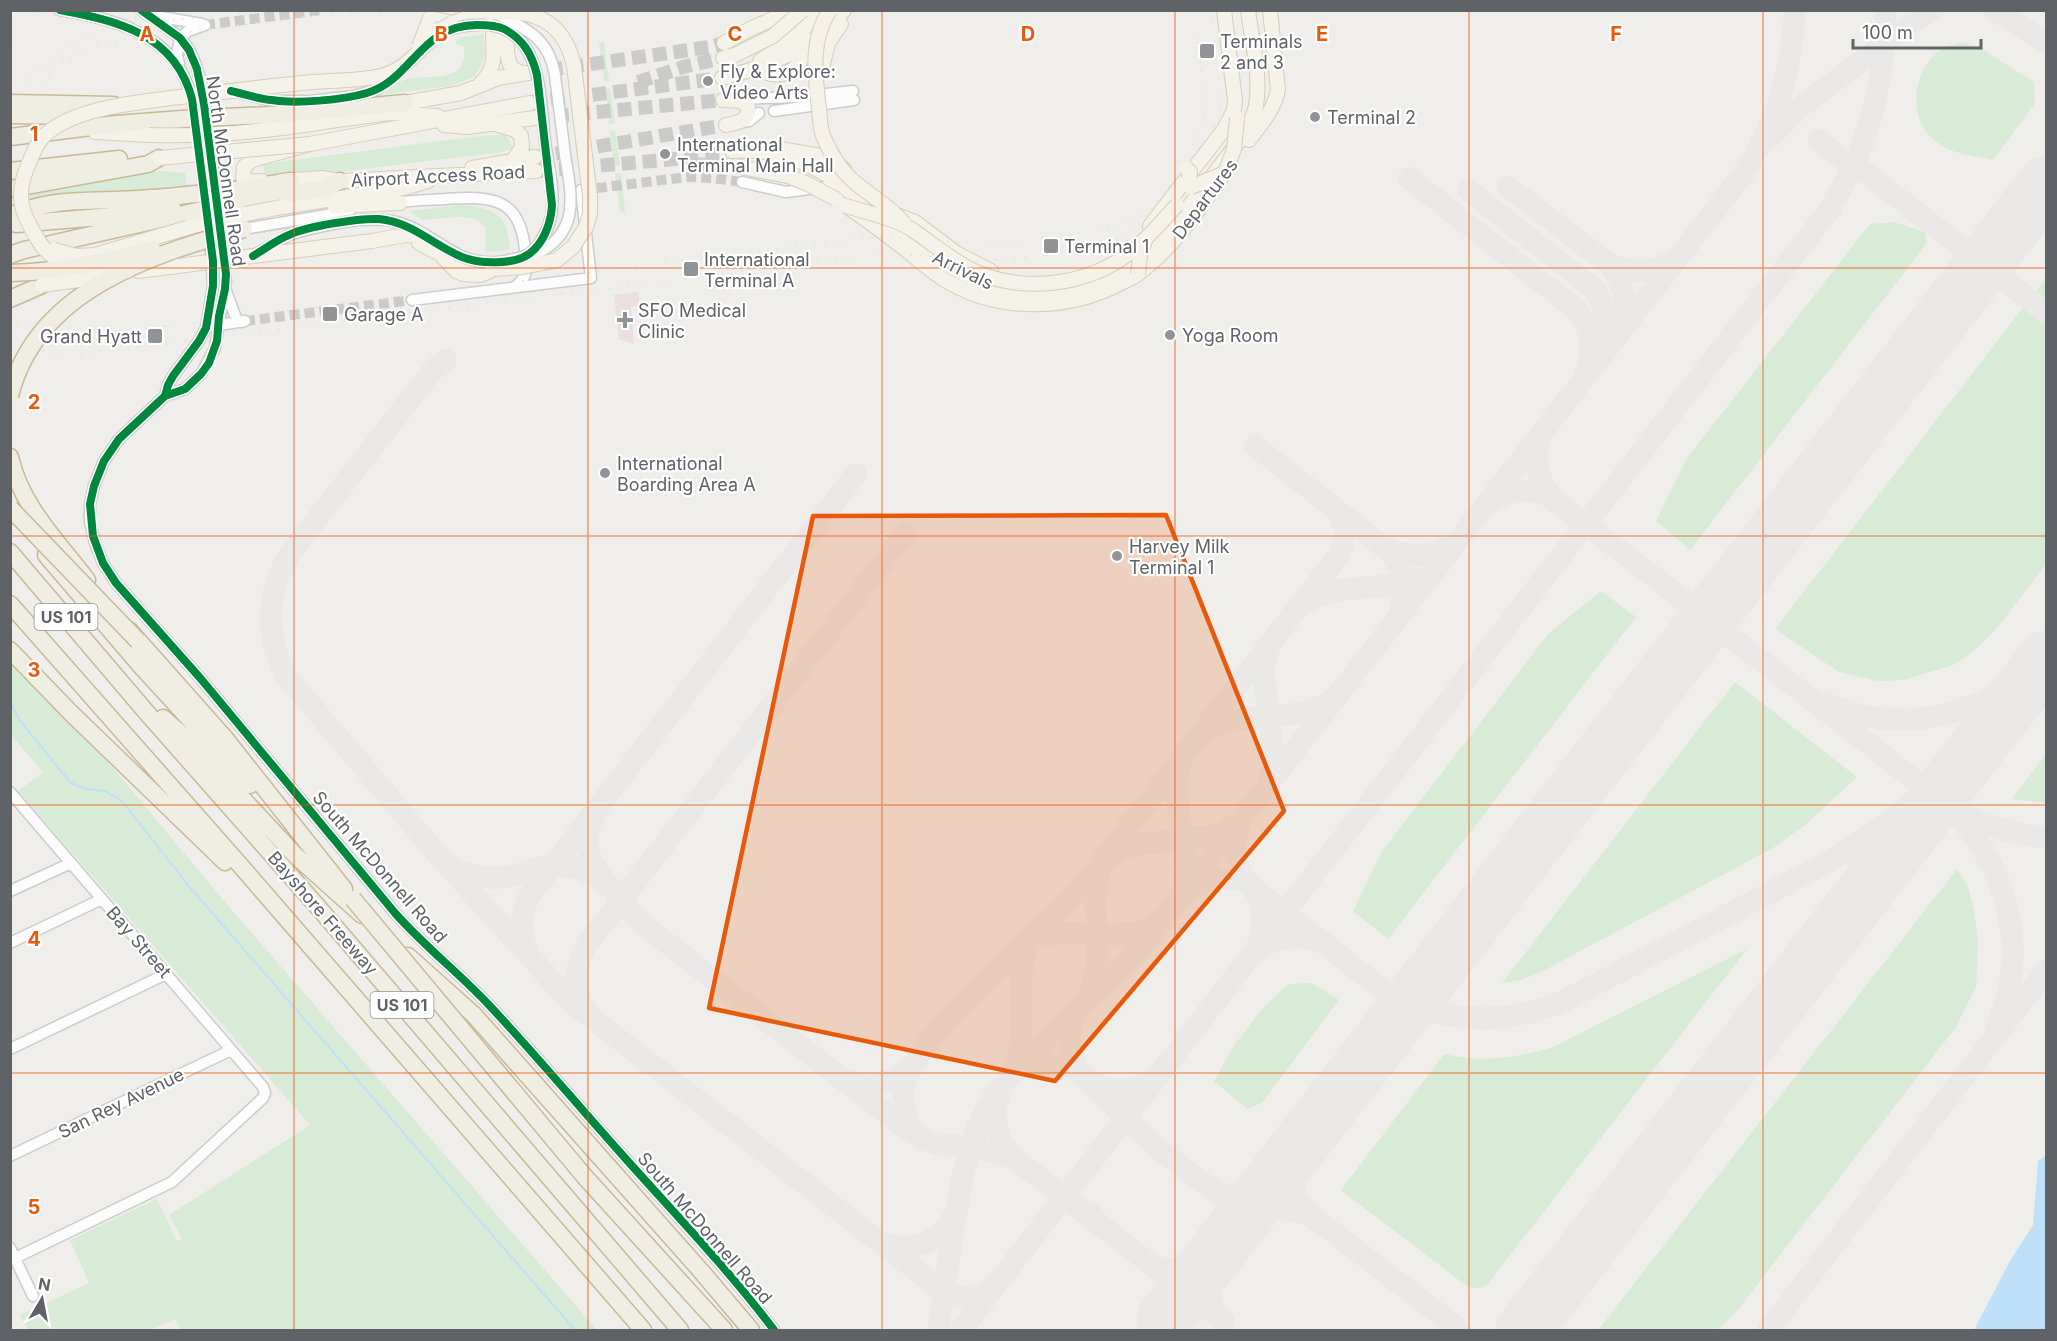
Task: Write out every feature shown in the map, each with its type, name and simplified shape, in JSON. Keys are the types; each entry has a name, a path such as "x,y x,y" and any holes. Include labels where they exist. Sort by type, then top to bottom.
{"highway":[{"path":"10,103 124,104"},
{"path":"10,137 122,123 330,115 405,103"},
{"path":"10,115 182,119"},
{"path":"10,171 132,157 159,158"},
{"path":"11,189 148,164 159,158"},
{"path":"236,196 291,180"},
{"path":"10,224 129,214 340,182"},
{"path":"10,216 58,201 143,199 187,204"},
{"path":"10,255 187,204"},
{"path":"10,273 76,268 195,238 244,229"},
{"path":"10,396 19,370 33,343 48,324 77,299 146,260 193,243 244,229"},
{"path":"10,287 42,285"},
{"path":"10,298 42,285"},
{"path":"10,457 18,482 33,510 138,640"},
{"path":"10,507 138,640 224,737 353,899 585,1178 718,1326"},
{"path":"10,507 59,570 140,665 353,899"},
{"name":"Bayshore Freeway","path":"10,552 680,1330"},
{"name":"Bayshore Freeway","path":"10,604 289,921 643,1330"},
{"path":"10,615 69,671"},
{"path":"10,650 147,789 289,921"},
{"path":"122,682 187,739 296,856 474,1015 708,1278 751,1330"}],"main road":[{"path":"729,56 768,40 803,10"},
{"path":"750,70 775,75 792,71 804,58 808,45 837,20 844,10"},
{"path":"821,72 828,43 852,10"},
{"name":"Arrivals","path":"866,204 912,225 981,267 1000,274 1027,278 1062,276 1094,267 1126,249 1146,230 1226,128 1234,110 1234,89 1224,10"},
{"name":"Departures","path":"846,206 912,225 969,268 988,277 1023,284 1064,281 1096,272 1130,252 1145,240 1177,205 1210,162 1237,118 1243,90 1233,10"},
{"name":"Arrivals","path":"732,152 760,152 790,158 828,175 925,251 961,273 993,286 1025,293 1062,291 1091,285 1118,273 1161,240 1251,123 1256,106 1257,88 1248,10"},
{"name":"Departures","path":"742,167 788,176 808,184 846,206 952,284 997,302 1025,305 1074,301 1104,291 1138,274 1167,248 1276,102 1278,78 1270,10"},
{"path":"42,285 372,242 405,235 419,236 453,257 479,267 493,269 557,260 573,247 583,233 591,206 574,66 567,44 548,24 531,15 513,11 469,17 453,23 430,18 415,57 398,70 380,76 124,104 58,124 39,140 22,178 20,197 24,215 47,252 69,264 77,267 138,272"},
{"path":"724,43 775,18 823,11"},
{"path":"722,78 750,70 789,43 823,11"},
{"path":"823,11 815,72 822,134 834,158 851,179 912,225"},
{"path":"362,116 405,103 455,94 472,89 498,78 528,74 515,72 510,67 499,36 490,72 486,79 472,89"},
{"path":"726,99 745,103 748,107 749,113 746,118 732,124"},
{"path":"159,158 310,144 530,103"},
{"path":"30,161 48,142 75,132 168,136 223,135 279,129 330,115 362,116 389,113 457,118"},
{"path":"425,123 468,127 534,118"},
{"path":"1191,187 1225,173 1233,149 1237,118"},
{"path":"432,176 513,159 522,147 521,136 511,128 485,125"},
{"path":"827,130 833,148 850,171 912,225"},
{"name":"Airport Access Road","path":"310,144 252,160 242,170 246,180 252,182 322,178 340,182 448,176 535,164 513,159"},
{"path":"760,152 783,148 812,154 850,171"},
{"path":"1177,205 1181,191 1190,178 1190,172 1183,166 1196,170 1210,162"},
{"path":"326,206 448,176"},
{"path":"36,236 58,252 77,256 95,255 214,220 282,207 400,202"},
{"path":"1163,210 1168,231"},
{"path":"1138,274 1145,240"},
{"path":"372,242 424,244 442,255 456,271 467,275 480,275 493,269"},
{"path":"957,253 961,273"}],"street":[{"name":"North McDonnell Road","path":"60,10 100,18 136,31 165,51 184,76 194,110 212,253 213,286 206,328"},
{"name":"North McDonnell Road","path":"141,10 180,38 195,62 203,97 225,267 225,289 218,324"},
{"path":"141,10 159,17 205,25 188,31 180,38 177,55 184,76"},
{"path":"453,257 498,261 530,256 553,244 564,229 569,214 570,191 551,58 542,43 532,33 495,13"},
{"path":"231,91 272,100 295,101 368,93 389,81 428,42 440,34 468,25 498,26 514,35 531,54 537,75 552,205 545,233 527,255 499,262 473,261 460,257 406,225 376,219 289,234 253,256"},
{"path":"136,31 180,38"},
{"path":"726,99 853,95 774,111"},
{"path":"732,124 748,121 759,113"},
{"path":"742,182 786,192 840,185"},
{"path":"412,300 591,278 581,190"},
{"path":"400,202 480,198 506,205 514,213 522,229 527,270 537,285"},
{"path":"244,229 326,206"},
{"path":"514,287 521,282 527,270"},
{"path":"206,328 243,321 236,318 225,289"},
{"name":"South McDonnell Road","path":"218,324 215,348 201,374 185,389 165,396 119,439 104,461 94,486 90,504 90,522 106,570 201,679 409,928 501,1018 728,1272 774,1330"},
{"name":"South McDonnell Road","path":"165,396 173,376 206,328"},
{"name":"Bay Street","path":"10,792 231,1050 265,1093 263,1098 172,1182 13,1253"},
{"path":"10,891 71,863"},
{"path":"10,943 102,899"},
{"path":"10,1048 166,974"},
{"name":"San Rey Avenue","path":"10,1156 231,1050"},
{"path":"13,1253 33,1296"}],"highlighted area":[{"path":"1166,515 1284,811 1055,1081 709,1008 813,516"}],"shaded area":[{"name":"SFO Medical Clinic","path":"639,292 639,306 631,307 634,344 619,339 614,295"}],"green space":[{"path":"484,34 485,54 474,77 451,86 384,94 404,80 445,76 453,73 460,68 464,59 464,47 456,44 457,38"},
{"path":"604,42 609,81 604,81 599,43"},
{"path":"1963,43 1982,49 2034,82 2035,103 1993,160 1944,147 1931,138 1918,112 1916,97 1924,69 1945,47"},
{"path":"610,88 615,123 609,124 605,89"},
{"path":"610,131 615,131 620,165 614,166"},
{"path":"506,134 511,149 496,153 338,172 265,177 263,164 471,137"},
{"path":"165,171 185,173 187,189 30,204 29,192"},
{"path":"615,173 621,173 625,211 620,212"},
{"path":"462,205 484,208 498,216 506,229 510,250 485,252 486,228 471,218 422,220 409,211"},
{"path":"1894,222 1925,232 1927,243 1690,550 1656,521 1687,458 1870,224"},
{"path":"2046,278 2046,564 1997,628 1974,651 1953,665 1904,680 1878,681 1839,672 1775,629"},
{"path":"1601,591 1636,617 1388,939 1353,911 1382,851 1549,633"},
{"path":"10,645 231,909 597,1330 181,1330 175,1319 150,1330 28,1330 20,1315 89,1283 70,1240 157,1199 177,1241 182,1239 169,1215 310,1125 18,791 43,772 11,735"},
{"path":"1735,682 1857,777 1805,825 1773,848 1541,972 1521,980 1502,983"},
{"path":"2046,754 2046,803 2012,799"},
{"path":"1957,869 1968,887 1974,910 1978,942 1976,987 1956,1027 1736,1312 1718,1330 1598,1330"},
{"path":"1747,949 1487,1285 1479,1288 1468,1287 1341,1190 1444,1054 1485,1059 1551,1048"},
{"path":"1312,983 1339,1000 1262,1103 1247,1109 1214,1081 1235,1044 1262,1009 1288,984"}],"water":[{"path":"2046,1155 2046,1330 1974,1330 2010,1261 2033,1225 2038,1161"}],"waterway":[{"path":"10,702 20,721 71,783 86,789 105,791 122,801 187,884 575,1330"}],"taxiway":[{"path":"938,1330 965,1167 977,1128 997,1091 1011,1074 1141,948 1743,174 1765,135 1780,96 1790,54 1795,10"},
{"path":"961,1330 1830,209 1862,146 1874,108 1884,50 1886,10"},
{"path":"1771,137 1799,108 1917,19 1933,10"},
{"path":"1994,10 2046,42"},
{"path":"1819,140 1836,155 1854,164 2046,312"},
{"path":"1409,178 1578,311 1589,333 1591,348 1586,373"},
{"path":"1508,187 1611,268 1617,276 1623,293 1624,310 1620,328"},
{"path":"1468,190 1594,289 1607,319 1608,327 1603,351"},
{"path":"1605,261 1622,268 1640,271 1657,268 1674,260"},
{"path":"446,360 432,371 285,562 273,594 271,628 279,661 287,677 439,856 571,1002 944,1292 969,1297 981,1294 993,1287"},
{"path":"1541,436 1537,454 1538,471 1554,502"},
{"path":"1255,446 1390,552 1403,580 1400,612"},
{"path":"528,952 523,937 522,923 524,909 530,895 856,474"},
{"path":"1488,504 1510,493 1526,491 1551,497 1947,805"},
{"path":"921,1140 910,1125 903,1096 906,1079 924,1048 947,1019 1081,888 1338,556 1343,543 1344,530 1341,518 1333,506"},
{"path":"587,1012 579,996 576,978 579,961 587,944 905,534"},
{"path":"1383,546 1401,553 1419,556 1436,553 1454,544"},
{"path":"1302,605 1328,593 1404,583 1418,579"},
{"path":"1268,784 1273,767 1264,678 1264,665 1269,648"},
{"path":"1826,703 1855,713 1885,719 1914,719 1943,715 1971,706 1998,693 2023,676 2046,655"},
{"path":"1205,732 1220,724 1236,720 1303,712 1333,699"},
{"path":"1239,825 1235,841 1236,856 1240,871 1249,885 1375,984 1397,997 1441,1014 1487,1018 1510,1016 1558,1004 1832,860 1908,806 1996,723"},
{"path":"1181,895 1186,868 1176,788 1182,762"},
{"path":"1996,1028 2007,998 2012,968 2012,938 2008,909 1985,854 1968,828 1947,805 1995,827 2020,834 2046,837"},
{"path":"597,808 588,834 588,845 594,865 632,913 649,929 909,1131 937,1144 983,1149 1019,1162 1100,1225"},
{"path":"1895,821 1928,814 1962,817"},
{"path":"1108,857 1123,848 1210,836 1237,824"},
{"path":"1086,1000 1093,986 1096,970 1096,897 1102,864"},
{"path":"452,866 474,875 499,878 558,865 572,867 603,882"},
{"path":"1187,892 1217,879 1234,879 1249,885 1259,900 1262,917 1262,927 1255,952 1270,943 1286,938 1303,937 1320,942"},
{"path":"1030,940 1063,933 1131,933 1147,929 1161,921"},
{"path":"1012,1072 1018,1057 1022,973 1024,956 1030,940"},
{"path":"1768,1330 2046,971"},
{"path":"1077,1012 1069,1035 1069,1043 1073,1058 1081,1073"},
{"path":"1019,1069 1026,1065 1048,1061 1077,1070 1162,1152 1210,1188 1221,1193 1307,1214 1460,1330"},
{"path":"845,1079 863,1084 882,1083 899,1076 913,1064"},
{"path":"1092,1081 1108,1088 1125,1089 1141,1085 1156,1077"},
{"path":"999,1094 996,1103 998,1130 1006,1147 1018,1161"},
{"path":"1235,1194 1247,1193 1265,1183 1302,1143"},
{"path":"1299,1150 1293,1170 1294,1188 1302,1204 1316,1219"},
{"path":"883,1243 904,1247 925,1243 942,1231 955,1213"},
{"path":"1092,1215 1100,1225 1224,1321"},
{"path":"1219,1251 1209,1284 1212,1301 1220,1317"},
{"path":"1155,1266 1173,1270 1189,1268 1219,1251"},
{"path":"1518,1330 1530,1322"}],"runway":[{"path":"1165,1319 2046,184"},
{"path":"1524,1330 2046,659"}],"tunnel":[{"path":"205,25 322,10"},
{"path":"528,73 710,47 724,43"},
{"path":"638,82 687,66 723,58"},
{"path":"530,103 722,78"},
{"path":"534,118 723,100"},
{"path":"535,157 726,125"},
{"path":"538,171 687,158 732,151"},
{"path":"692,164 736,166"},
{"path":"582,190 687,177 742,182"},
{"path":"245,321 412,300"}],"railway":[{"path":"26,10 120,27 151,30"},
{"path":"103,10 127,12"},
{"path":"134,17 157,10"},
{"path":"148,12 170,10"},
{"path":"116,18 170,20 259,10"},
{"path":"10,160 19,120 34,90 59,64 89,48 125,40 328,14 379,14 406,10"},
{"path":"1193,145 1203,125 1205,106 1194,10"},
{"path":"10,332 42,350 60,354 79,354 866,256 900,254 980,261 1004,260 1107,246 1125,238 1139,225 1209,135 1218,118 1221,99 1210,10"},
{"path":"11,110 29,81 53,58 81,40 112,26"},
{"path":"10,39 16,63 12,104"},
{"path":"10,315 23,326 38,334 70,338 863,238 898,237 1002,244 1111,229 1129,222 1143,209"}],"cycle path":[{"path":"60,10 103,19 141,34 158,45 172,59 184,77 192,99 213,261 213,286 206,328 173,376 165,396 119,439 104,461 94,486 90,504 93,536 103,563 116,583 201,679 395,913 478,993 720,1264 774,1330"},
{"path":"141,10 180,38 189,50 197,69 204,104 226,274 217,341 209,363 185,389 165,396"},
{"path":"231,91 262,99 294,102 367,93 395,77 429,43 442,34 458,27 477,25 501,28 516,37 529,54 537,75 552,205 546,232 539,244 523,258 506,262 469,259 451,252 402,225 379,219 334,223 297,232 280,239 253,256"}],"place":[{"name":"Terminals 2 and 3","path":"1207,51"},
{"name":"Fly & Explore: Video Arts","path":"708,81"},
{"name":"Terminal 2","path":"1315,117"},
{"name":"International Terminal Main Hall","path":"665,154"},
{"name":"Terminal 1","path":"1051,246"},
{"name":"International Terminal A","path":"691,269"},
{"name":"Garage A","path":"330,314"},
{"name":"SFO Medical Clinic","path":"625,320"},
{"name":"Yoga Room","path":"1170,335"},
{"name":"Grand Hyatt","path":"155,336"},
{"name":"International Boarding Area A","path":"605,473"},
{"name":"Harvey Milk Terminal 1","path":"1117,556"}]}
